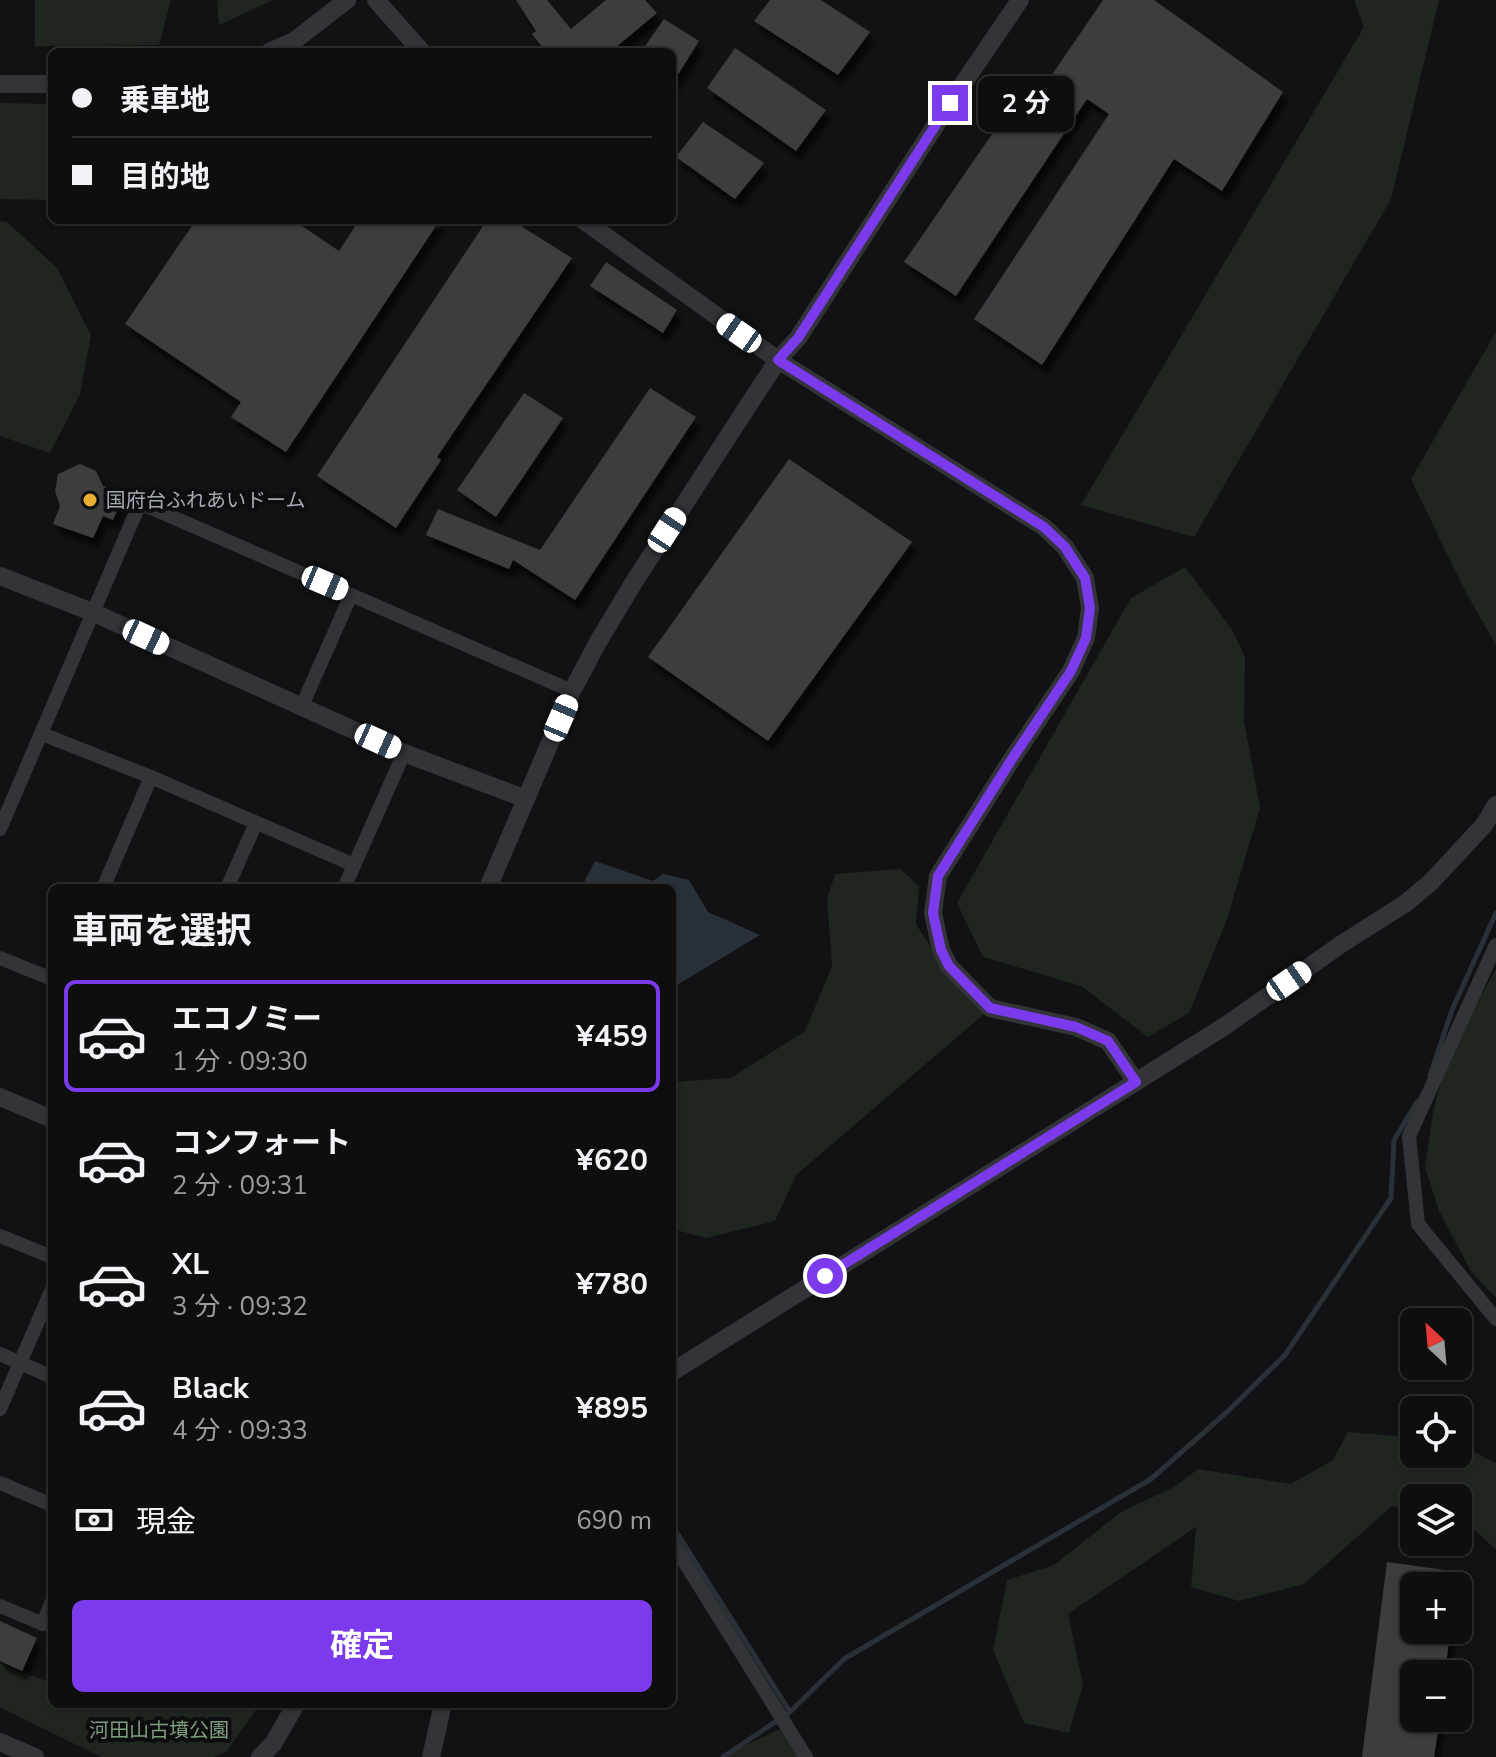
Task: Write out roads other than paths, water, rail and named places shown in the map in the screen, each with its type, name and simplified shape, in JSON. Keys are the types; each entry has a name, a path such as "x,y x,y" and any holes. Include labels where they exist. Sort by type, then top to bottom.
{"street":[{"path":"278,48 294,41 347,0"},
{"path":"376,0 418,48"},
{"path":"490,884 572,691 634,582 778,360 798,338 1020,0"},
{"path":"0,84 48,84"},
{"path":"589,224 778,360 1044,527 1065,547 1085,578 1090,608 1086,638 1071,671 938,876 933,913 941,950 949,966 990,1008 1076,1027 1108,1041 1136,1082"},
{"path":"0,829 140,503 572,691"},
{"path":"0,576 92,612 404,753 526,799"},
{"path":"301,708 351,595"},
{"path":"42,734 151,777 354,865"},
{"path":"346,884 404,753"},
{"path":"105,884 151,777"},
{"path":"676,1370 1225,1026 1406,903 1431,882 1484,825 1496,805"},
{"path":"229,884 256,823"},
{"path":"1496,945 1409,1136 1418,1224 1496,1319"},
{"path":"0,958 48,977"},
{"path":"0,1097 48,1117"},
{"path":"0,1236 48,1255"},
{"path":"0,1409 48,1298"},
{"path":"0,1354 48,1375"},
{"path":"0,1483 48,1503"},
{"path":"676,1548 806,1757"},
{"path":"0,1606 43,1624 48,1611"},
{"path":"260,1757 273,1744 294,1708"},
{"path":"431,1757 442,1708"},
{"path":"0,1742 35,1757"}],"waterway":[{"path":"1430,1075 1452,1010 1496,913"},
{"path":"723,1757 790,1712 844,1659 1151,1479 1227,1412 1285,1355 1391,1198 1394,1140 1417,1102"},
{"path":"676,1531 790,1712"}],"place":[{"name":"国府台ふれあいドーム","path":"90,500"}],"park label":[{"name":"河田山古墳公園","path":"159,1730"}]}
